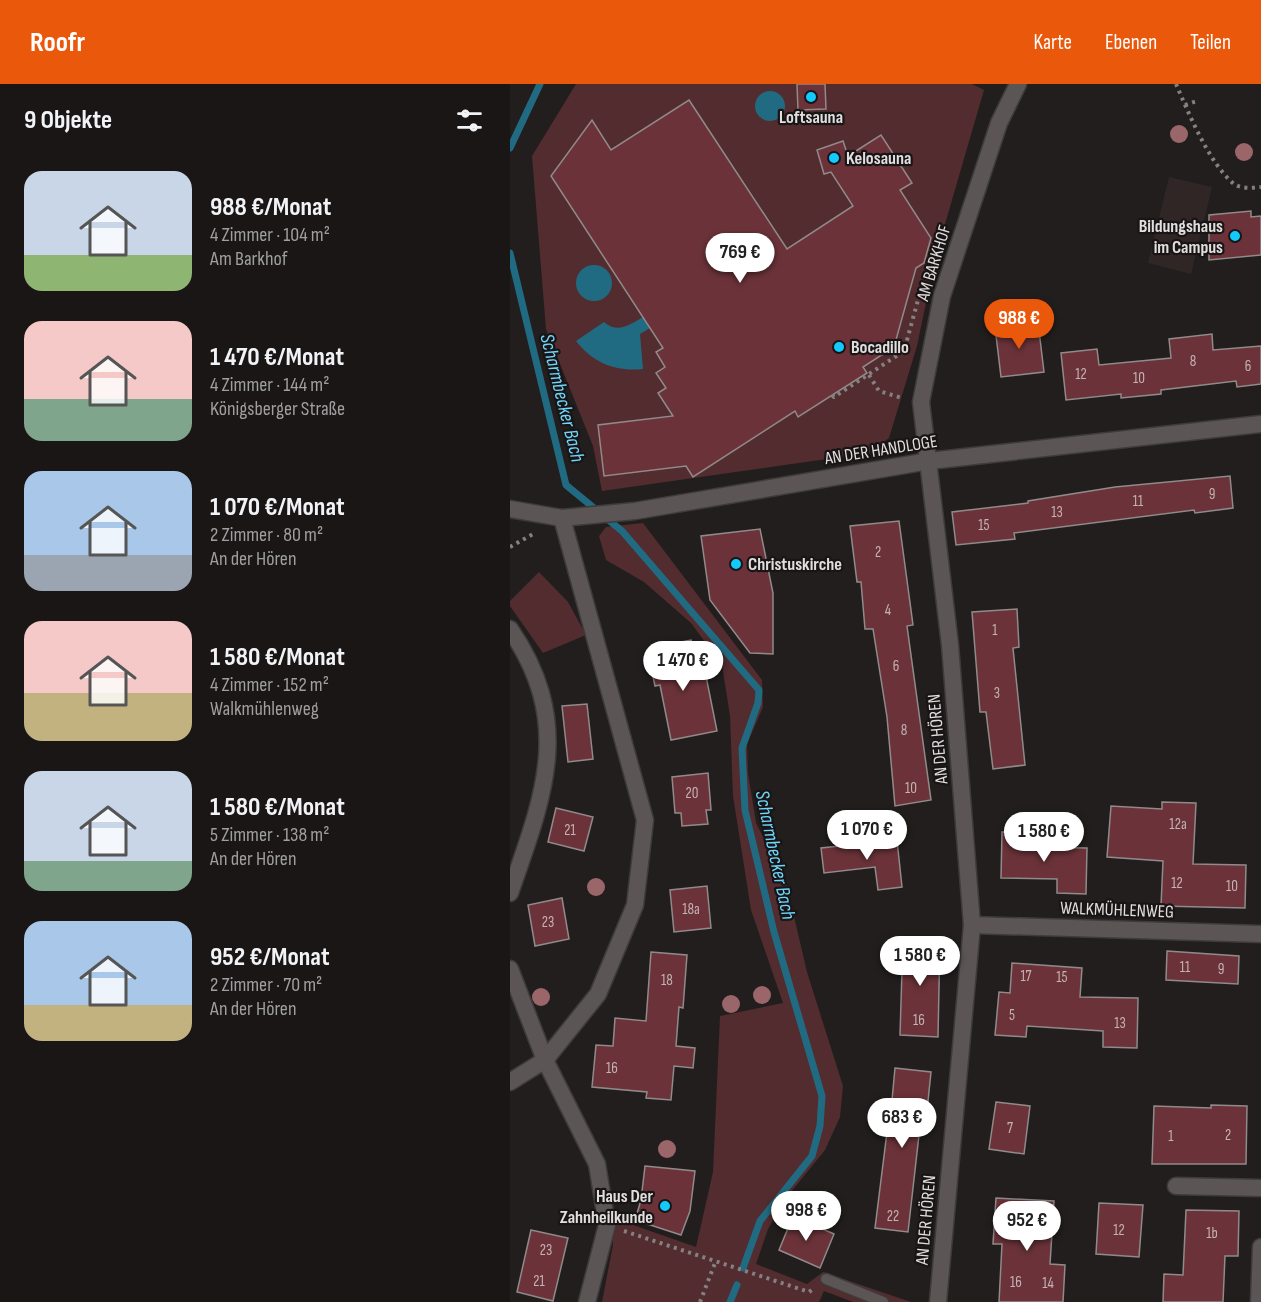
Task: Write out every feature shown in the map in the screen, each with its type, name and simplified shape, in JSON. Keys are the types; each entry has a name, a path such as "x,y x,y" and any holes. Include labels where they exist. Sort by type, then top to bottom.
{"street":[{"name":"AM BARKHOF","path":"929,461 921,402 942,296 999,123 1018,84"},
{"name":"AN DER HANDLOGE","path":"510,509 562,518 635,511 929,461 1261,424"},
{"name":"AN DER HÖREN","path":"929,461 950,645 972,925 938,1302"},
{"path":"510,1082 545,1060 598,994 635,905 645,820 562,518"},
{"path":"510,629 524,649 542,690 550,747 537,817 510,893"},
{"name":"WALKMÜHLENWEG","path":"972,925 1261,934"},
{"path":"510,969 545,1060 597,1164 607,1225 587,1302"},
{"path":"1176,1186 1261,1188"},
{"path":"1259,1302 1261,1248"}],"lane":[{"path":"826,1279 883,1302"}],"path":[{"path":"1176,84 1216,162 1236,185 1252,189 1261,187"},
{"path":"1185,105 1197,101"},
{"path":"832,395 834,398 904,351 920,294"},
{"path":"869,375 879,392"},
{"path":"607,1225 808,1292 826,1279"},
{"path":"700,1302 716,1263"}],"shaded area":[{"path":"576,84 972,84 984,90 936,255 917,346 889,438 869,453 602,491 593,446 546,329 532,156"},
{"path":"1169,177 1212,187 1191,274 1148,263"},
{"path":"643,523 762,680 763,707 747,744 748,773 756,823 786,882 807,972 843,1086 840,1117 825,1150 786,1198 768,1229 756,1264 807,1284 823,1272 911,1302 853,1302 824,1291 819,1302 602,1302 613,1245 613,1218 696,1247 713,1172 720,1016 783,1003 751,910 733,796 730,716 722,665 691,623 644,582 606,560 599,536 606,527"},
{"path":"539,572 568,602 586,635 543,653 510,606 510,601"}],"water":[{"path":"770,91 780,96 785,106 780,116 770,121 760,116 755,106 760,96"},
{"path":"594,265 607,270 612,283 607,296 594,301 581,296 576,283 581,270"},
{"path":"643,317 650,328 640,334 643,369 624,369 606,364 590,355 576,341 604,322 609,326 619,328"}],"building":[{"name":"Loftsauna","path":"797,84 825,84 826,109 798,110"},
{"path":"689,100 787,249 853,206 831,172 824,174 817,150 843,141 848,156 881,135 912,183 900,190 931,238 924,263 916,268 894,347 863,367 867,373 798,417 795,411 693,477 686,466 604,476 598,425 673,416 658,393 666,388 656,373 665,367 656,352 663,348 551,176 592,120 611,150"},
{"name":"Bildungshaus im Campus","path":"1251,211 1251,217 1261,216 1261,255 1209,260 1209,215"},
{"path":"1038,322 1044,372 1001,377 995,327"},
{"path":"1212,334 1213,350 1261,346 1261,384 1237,387 1236,381 1161,390 1161,394 1121,398 1121,394 1066,400 1061,353 1097,349 1099,365 1171,358 1169,339"},
{"path":"1230,476 1233,508 1195,513 1194,510 1014,533 1015,539 956,545 952,512 1028,503 1028,501 1115,487"},
{"path":"899,521 913,625 907,626 931,800 895,806 887,717 873,629 865,629 861,582 857,582 850,526"},
{"name":"Christuskirche","path":"760,529 773,593 773,654 750,653 710,600 701,536"},
{"path":"1017,609 1019,647 1013,648 1025,765 993,769 986,712 980,712 972,612"},
{"path":"691,640 699,677 706,676 717,731 671,740 660,685 655,686 650,662 661,660 659,646"},
{"path":"587,704 593,759 568,762 562,706"},
{"path":"708,773 711,810 706,810 708,824 682,826 681,813 675,813 672,777"},
{"path":"1162,802 1196,803 1193,864 1246,865 1245,908 1161,906 1163,861 1107,857 1111,806 1162,809"},
{"path":"556,808 593,817 584,851 548,842"},
{"path":"1002,832 1031,832 1031,847 1087,848 1086,894 1057,893 1057,879 1001,878"},
{"path":"897,840 902,887 878,890 875,867 824,873 821,848"},
{"path":"707,886 711,928 674,932 670,890"},
{"path":"562,898 569,939 535,946 528,905"},
{"path":"903,938 940,939 938,1037 900,1035"},
{"path":"1167,951 1239,956 1238,984 1166,980"},
{"path":"651,952 687,955 683,1008 679,1007 676,1046 695,1048 693,1068 674,1066 671,1100 646,1098 647,1092 592,1087 596,1045 613,1046 615,1018 646,1021"},
{"path":"1012,963 1082,968 1080,997 1138,998 1137,1048 1103,1047 1103,1031 1027,1026 1026,1037 995,1035 999,992 1010,993"},
{"path":"895,1068 931,1072 928,1101 923,1100 908,1232 875,1228 887,1132 889,1132"},
{"path":"996,1102 1030,1106 1024,1154 989,1149"},
{"path":"1211,1105 1247,1106 1246,1164 1152,1164 1154,1106 1211,1108"},
{"name":"Haus Der Zahnheilkunde","path":"645,1166 695,1171 690,1211 681,1235 635,1220 641,1200"},
{"path":"996,1198 1054,1201 1050,1264 1065,1265 1063,1302 999,1302 1002,1244 993,1244"},
{"path":"1099,1203 1143,1205 1139,1257 1096,1254"},
{"path":"1186,1210 1239,1211 1238,1256 1225,1256 1223,1302 1163,1302 1164,1274 1183,1275"},
{"path":"793,1216 834,1234 820,1268 779,1250"},
{"path":"531,1230 568,1238 553,1301 517,1292"}],"waterway":[{"name":"Scharmbecker Bach","path":"510,148 540,84"},
{"name":"Scharmbecker Bach","path":"510,253 566,485 622,531 759,690 758,703 742,748 745,810 774,932 822,1096 820,1126 812,1156 760,1221 743,1268"},
{"name":"Scharmbecker Bach","path":"730,1302 737,1285"}],"place":[{"name":"Loftsauna","path":"811,97"},
{"name":"Kelosauna","path":"834,158"},
{"name":"Bildungshaus im Campus","path":"1235,236"},
{"name":"Bocadillo","path":"839,347"},
{"name":"Christuskirche","path":"736,564"},
{"name":"Haus Der Zahnheilkunde","path":"665,1206"}]}
